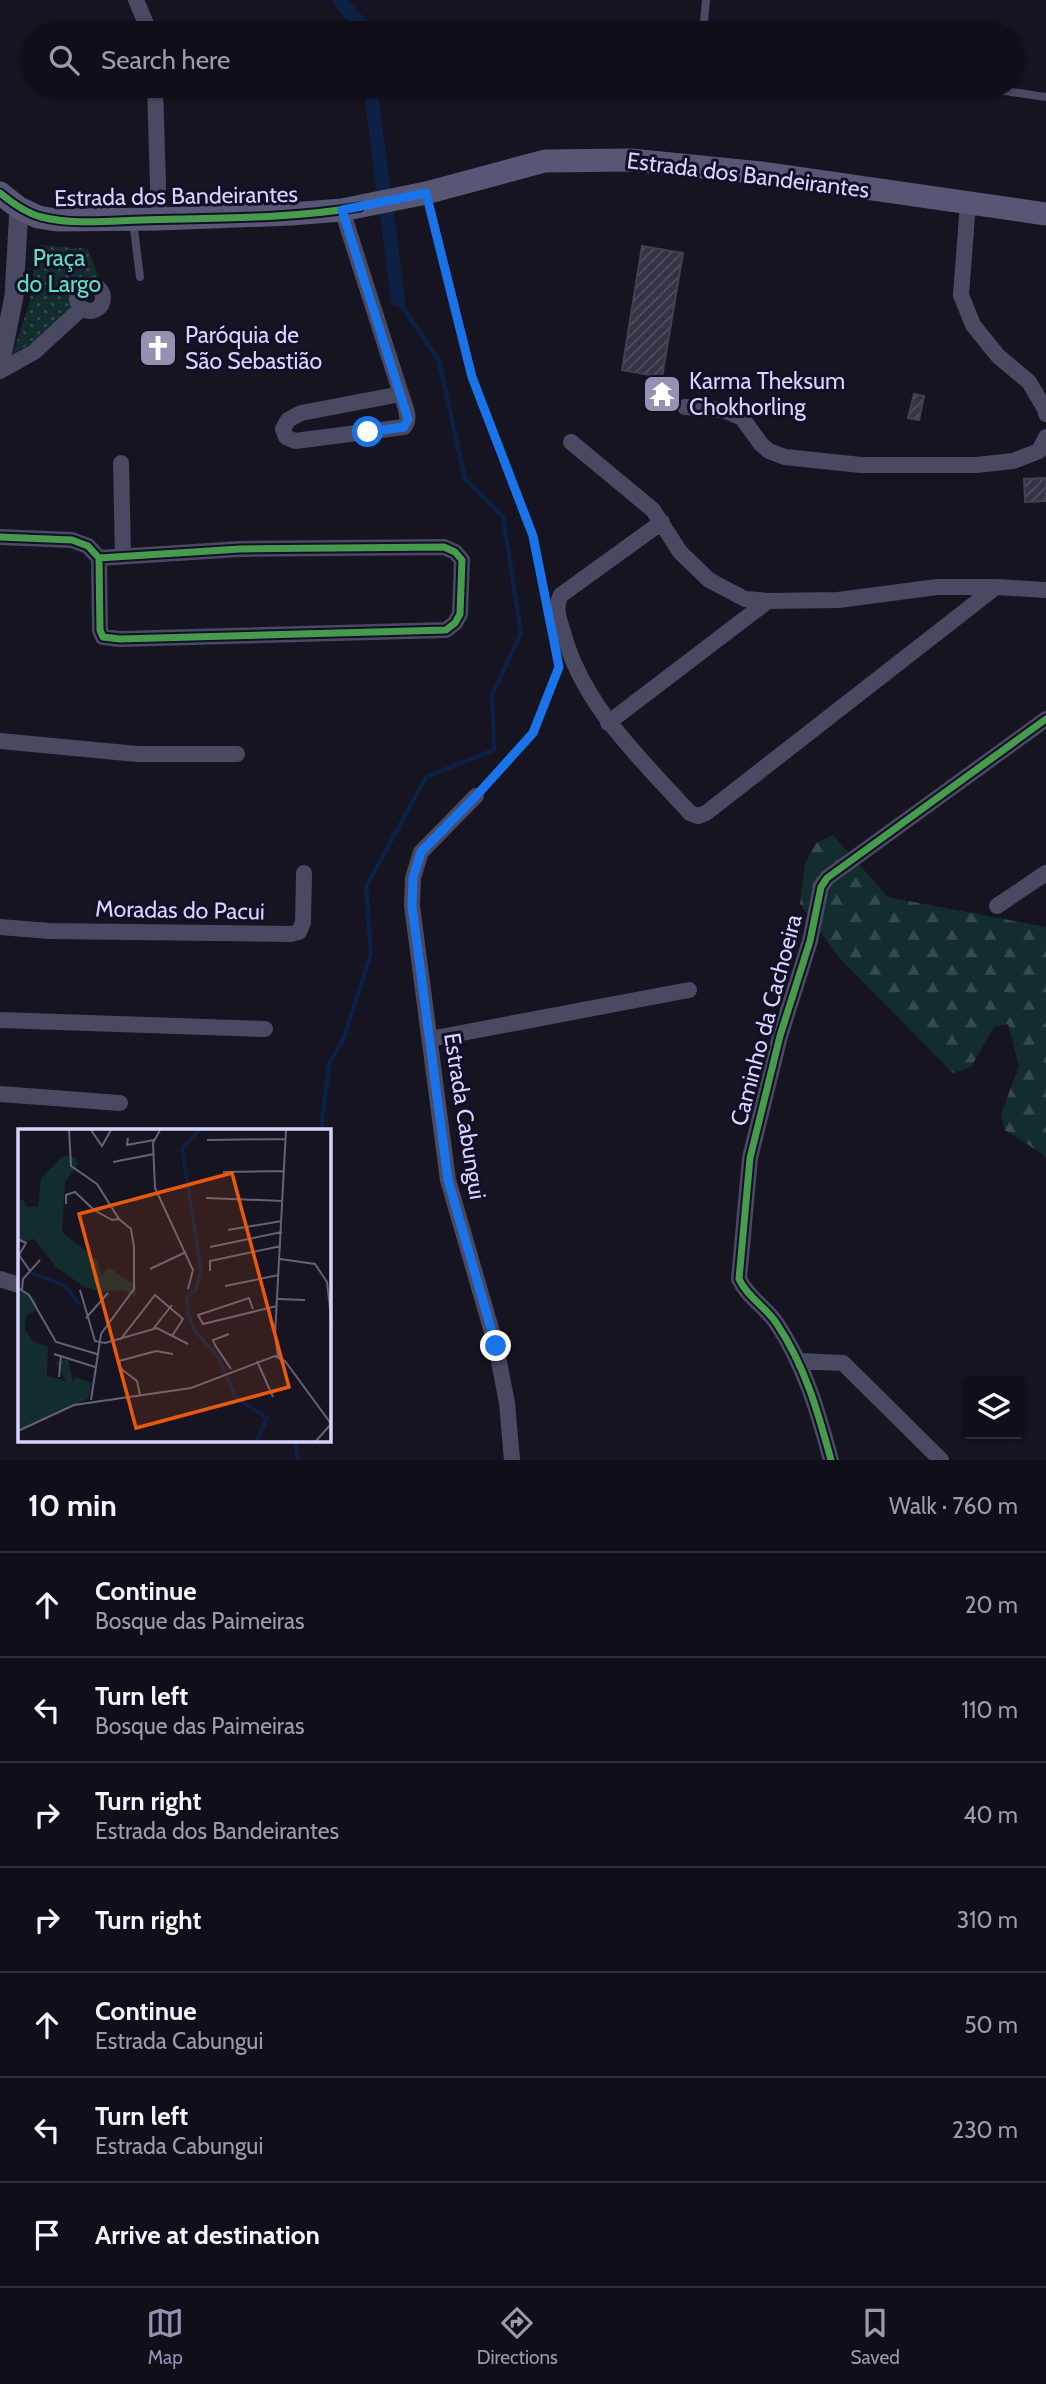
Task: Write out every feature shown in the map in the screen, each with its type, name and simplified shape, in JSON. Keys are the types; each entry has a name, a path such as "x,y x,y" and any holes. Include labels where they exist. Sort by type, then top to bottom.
{"main road":[{"name":"Estrada dos Bandeirantes","path":"0,193 19,208 38,217 57,220 291,214 351,208 420,194 545,161 631,160 761,173 1046,214"}],"street":[{"path":"136,0 145,21"},
{"path":"155,98 159,219"},
{"path":"968,203 961,295 972,325 998,356 1028,382 1046,414"},
{"path":"0,368 14,296 19,208"},
{"path":"351,208 408,419 404,427 295,441 286,437 283,429 288,420 301,413 401,394"},
{"path":"0,368 34,352 82,308"},
{"path":"685,407 723,410 742,418 761,444 769,451 785,457 861,466 977,465 1013,461 1039,451 1046,437"},
{"path":"571,442 653,510 680,552 709,580 746,599 838,600 937,587 1046,590"},
{"path":"121,463 123,556"},
{"path":"662,523 561,596 556,604 566,643 583,683 608,723 690,813 698,816 706,813 996,587"},
{"path":"0,537 72,540 88,546 99,558 100,629 103,637 120,639 446,630 455,624 460,614 462,560 455,552 444,547 240,549 99,558"},
{"path":"608,723 768,601"},
{"name":"Caminho da Cachoeira","path":"831,1460 815,1401 799,1361 776,1321 744,1290 739,1279 750,1158 780,1036 810,941 821,887 827,878 1046,719"},
{"path":"0,741 136,754 237,754"},
{"name":"Estrada Cabungui","path":"476,796 421,852 413,878 412,906 448,1180 496,1346 507,1403 512,1460"},
{"name":"Moradas do Pacui","path":"0,926 49,931 291,934 299,932 303,922 304,873"},
{"path":"997,906 1046,873"},
{"path":"430,1039 689,990"},
{"path":"0,1020 265,1029"},
{"path":"0,1094 120,1102"},
{"path":"0,1279 18,1285"},
{"path":"799,1361 843,1363 941,1460"}],"lane":[{"path":"704,21 706,0"},
{"path":"1025,94 1046,97"},
{"path":"133,220 140,277"}],"path":[{"path":"420,194 472,377 533,536 545,602"},
{"path":"476,796 533,733 559,667"}],"green space":[{"name":"Praça do Largo","path":"40,245 88,249 100,283 88,283 80,287 73,306 35,341 13,354 30,301 36,247"},
{"path":"833,835 888,897 1046,927 1046,1161 1044,1155 1005,1130 1001,1114 1019,1066 1008,1024 994,1027 971,1067 953,1073 840,959 800,904 805,863 816,843"}],"building":[{"path":"642,246 683,253 662,377 622,370"},
{"path":"914,394 924,396 919,420 908,418"},
{"path":"1046,478 1046,501 1025,502 1024,479"}],"waterway":[{"path":"339,0 358,21"},
{"path":"372,98 398,300"},
{"path":"321,1129 329,1064 344,1038 371,953 366,887 426,777 494,750 492,695 521,633 503,517 465,479 439,361 398,300"},
{"path":"295,1442 298,1460"}],"cycle path":[{"path":"0,193 35,215 78,222 279,216 360,207"},
{"path":"0,537 72,540 88,546 99,558 100,630 103,637 120,639 446,630 455,623 460,614 462,560 455,552 444,547 240,549 99,558"},
{"path":"831,1460 816,1407 787,1340 768,1312 747,1292 739,1279 750,1158 780,1036 810,941 821,887 827,878 1046,719"}],"place":[{"name":"Paróquia de São Sebastião","path":"158,348"},
{"name":"Karma Theksum Chokhorling","path":"662,394"}],"route":[{"path":"368,432 404,427 408,419 342,210 426,193 472,377 533,536 559,667 533,733 421,852 413,878 412,906 448,1180 496,1346"}]}
